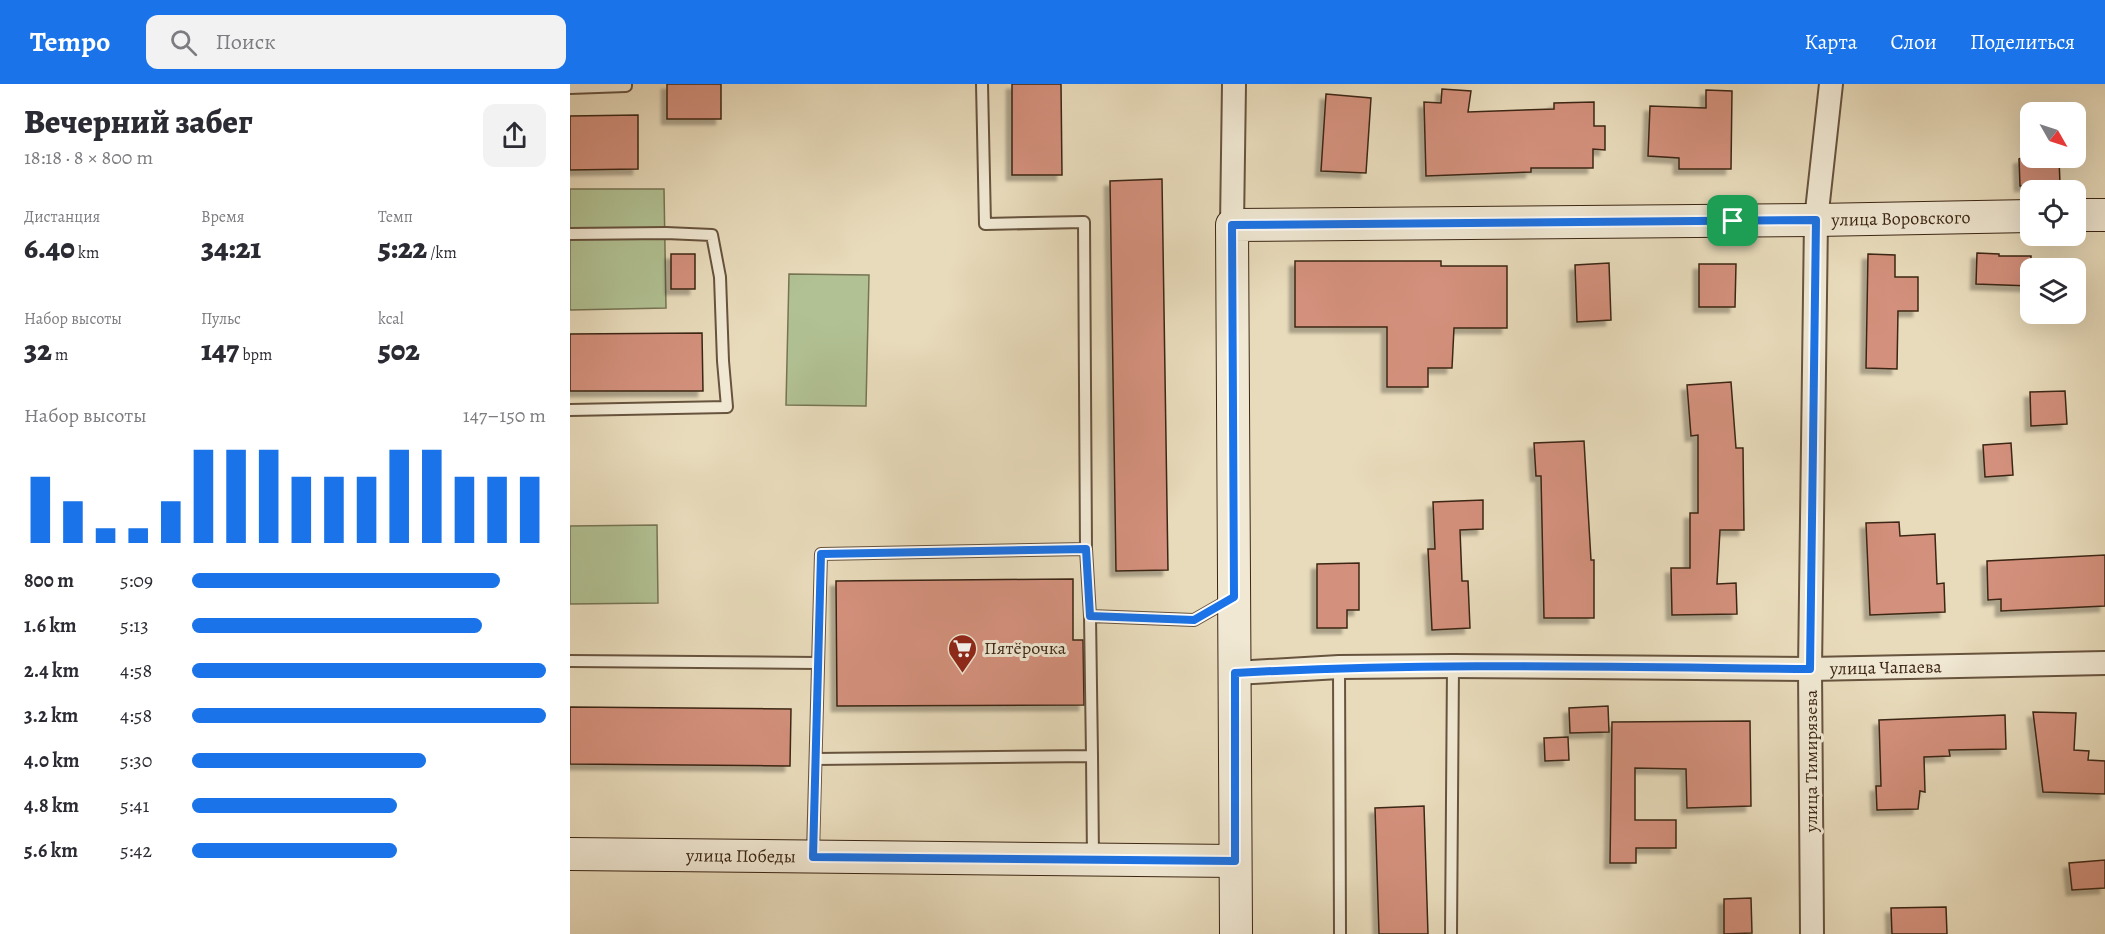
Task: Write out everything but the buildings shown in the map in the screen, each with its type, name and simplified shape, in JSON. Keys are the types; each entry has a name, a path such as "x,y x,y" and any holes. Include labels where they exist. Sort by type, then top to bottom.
{"street":[{"path":"1234,84 1232,225 1236,934"},
{"name":"улица Тимирязева","path":"1812,934 1810,669 1816,220 1831,84"},
{"path":"2086,215 2105,215"},
{"name":"улица Воровского","path":"1232,225 2020,216"},
{"name":"улица Чапаева","path":"1235,673 1339,667 1810,669 2105,663"},
{"name":"улица Победы","path":"570,854 1235,861"}],"lane":[{"path":"570,88 626,86 626,84"},
{"path":"982,84 985,224 1084,222 1086,549 1090,616 1093,859"},
{"path":"570,234 712,235 720,277 727,407 570,410"},
{"path":"813,857 821,554 1086,549"},
{"path":"1090,616 1194,620 1234,597"},
{"path":"570,661 818,663"},
{"path":"1451,934 1453,666"},
{"path":"1339,667 1340,934"},
{"path":"816,759 1092,756"}],"green space":[{"path":"570,189 664,189 666,308 570,310"},
{"path":"789,274 869,275 866,406 786,405"},
{"path":"657,525 658,603 570,604 570,526"}],"place":[{"name":"Пятёрочка","path":"963,674"}],"route":[{"path":"1816,220 1810,669 1453,666 1339,667 1235,673 1235,861 813,857 821,554 1086,549 1090,616 1194,620 1234,597 1232,225 1733,221 1816,220"}]}
